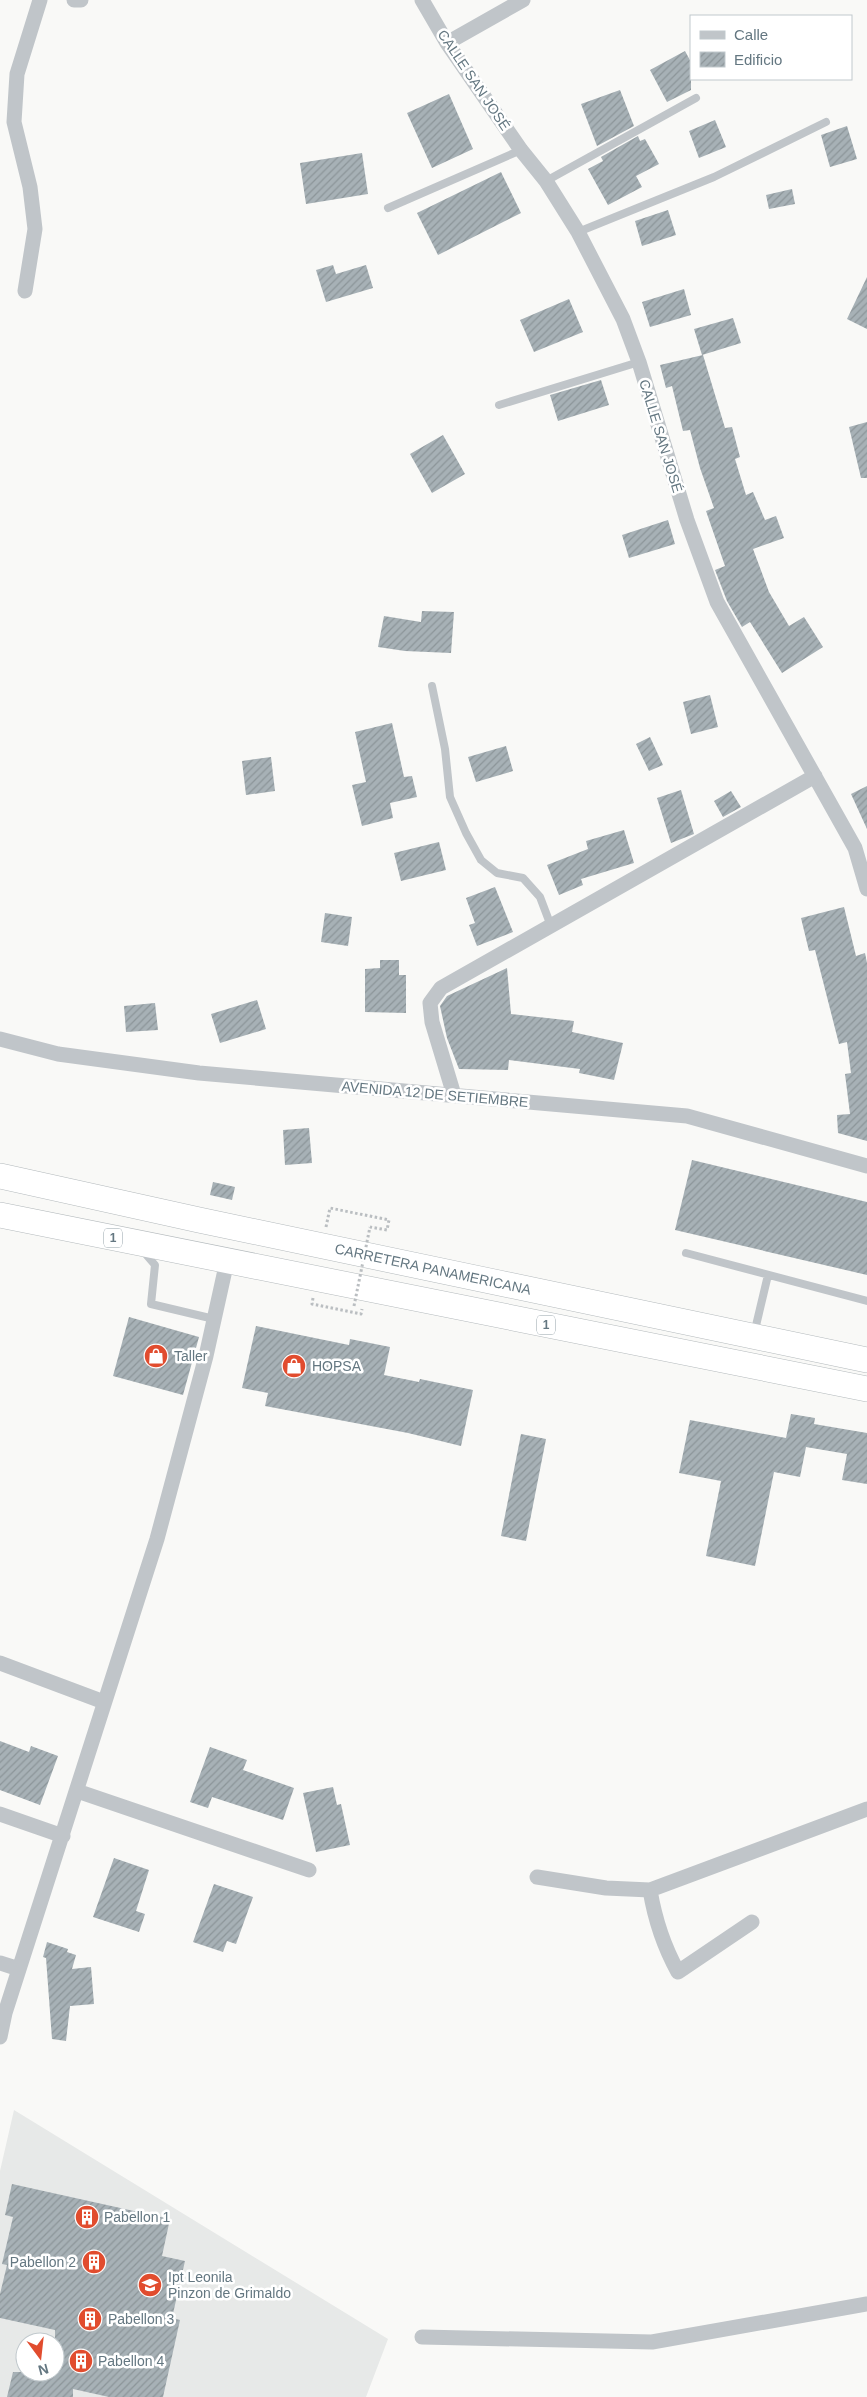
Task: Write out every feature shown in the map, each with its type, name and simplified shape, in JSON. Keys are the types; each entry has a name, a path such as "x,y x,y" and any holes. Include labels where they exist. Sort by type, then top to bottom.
{"highway":[{"name":"CARRETERA PANAMERICANA","path":"0,1176 199,1220 867,1360"},
{"name":"1","path":"0,1215 867,1389"},
{"path":"199,1220 222,1240 227,1250 227,1261"}],"street":[{"path":"24,291 35,229 30,187 14,122 16,74 40,0"},
{"path":"74,0 81,0"},
{"name":"CALLE SAN JOSÉ","path":"422,0 448,44 521,150 546,181 578,232 622,319 638,362 687,520 717,602 815,776 861,846 867,889"},
{"path":"448,44 523,0"},
{"path":"454,1095 432,1022 430,1003 442,988 815,776"},
{"name":"AVENIDA 12 DE SETIEMBRE","path":"0,1039 58,1054 199,1073 687,1116 867,1166"},
{"path":"0,2037 5,2013 157,1539 214,1319 227,1261"},
{"path":"0,1663 104,1702"},
{"path":"77,1791 309,1870"},
{"path":"537,1877 606,1888 650,1890 867,1809"},
{"path":"0,1814 63,1836"},
{"path":"650,1890 656,1925 665,1949 678,1972 752,1922"},
{"path":"0,1963 19,1970"},
{"path":"422,2337 652,2342 867,2304"}],"lane":[{"path":"546,181 696,98"},
{"path":"578,232 714,177 826,122"},
{"path":"388,208 521,150"},
{"path":"499,405 638,362"},
{"path":"432,686 445,749 450,797 466,833 481,860 497,873 523,878 540,897 551,926"},
{"path":"136,1242 155,1265 151,1304 214,1319"},
{"path":"686,1253 867,1301"},
{"path":"754,1336 768,1275"}],"path":[{"path":"312,1304 361,1314 362,1307 354,1306 370,1227 387,1230 389,1220 330,1208"}],"shaded area":[{"name":"Ipt Leonila Pinzon de Grimaldo","path":"14,2110 388,2339 366,2397 0,2397 0,2171"}],"building":[{"path":"685,51 690,60 691,90 667,102 650,70"},
{"path":"620,90 634,126 597,146 581,104"},
{"path":"449,94 473,149 432,168 407,113"},
{"path":"715,120 726,147 699,158 689,131"},
{"path":"847,126 857,159 830,167 821,135"},
{"path":"638,136 640,141 645,139 659,164 636,176 642,187 608,205 588,169 603,161 601,157"},
{"path":"362,153 368,194 306,204 300,163"},
{"path":"501,172 521,213 438,255 417,213"},
{"path":"792,189 795,204 769,209 766,195"},
{"path":"668,210 676,235 642,246 635,221"},
{"path":"333,265 336,274 366,265 373,288 326,302 316,270"},
{"path":"867,277 867,329 847,319"},
{"path":"684,289 691,315 650,327 642,302"},
{"path":"569,299 583,332 534,352 520,320"},
{"path":"733,318 741,343 702,355 694,329"},
{"path":"703,355 725,428 732,427 740,457 735,459 746,495 753,492 765,520 776,516 784,538 753,549 769,592 789,626 804,617 823,647 782,673 750,622 742,627 727,601 715,570 725,566 706,511 714,508 700,468 690,430 683,431 672,386 666,388 660,365"},
{"path":"601,380 609,405 558,421 550,395"},
{"path":"867,422 867,478 861,478 849,427"},
{"path":"443,435 465,474 432,493 410,454"},
{"path":"668,520 675,544 629,558 622,535"},
{"path":"422,611 454,612 451,653 405,651 378,647 384,616 421,622"},
{"path":"710,695 718,727 691,734 683,702"},
{"path":"392,723 404,777 412,776 417,797 390,803 393,818 362,826 352,785 366,782 355,732"},
{"path":"650,737 663,765 649,771 636,744"},
{"path":"506,746 513,771 476,782 468,757"},
{"path":"271,757 275,791 246,795 242,761"},
{"path":"867,786 867,829 851,794"},
{"path":"681,790 694,834 671,843 657,798"},
{"path":"731,791 741,807 723,817 714,801"},
{"path":"624,830 634,863 581,879 583,885 559,895 547,865 588,849 586,841"},
{"path":"439,842 446,870 401,881 394,853"},
{"path":"495,887 513,932 477,946 469,925 475,923 466,898"},
{"path":"844,907 856,956 865,953 867,963 867,1141 838,1133 837,1115 850,1114 845,1074 851,1073 847,1042 839,1044 815,950 809,951 801,918"},
{"path":"325,913 352,917 348,946 321,942"},
{"path":"380,960 399,960 399,975 406,975 406,1013 365,1012 365,969 380,968"},
{"path":"507,968 511,1014 574,1021 572,1032 623,1043 614,1080 579,1073 580,1069 509,1060 508,1070 459,1069 447,1038 440,1006 447,996"},
{"path":"257,1000 266,1029 220,1043 211,1014"},
{"path":"155,1003 158,1030 126,1032 124,1006"},
{"path":"309,1128 312,1163 285,1165 283,1130"},
{"path":"692,1160 867,1202 867,1275 675,1230"},
{"path":"213,1182 235,1187 232,1200 210,1195"},
{"name":"Taller","path":"129,1317 199,1337 183,1395 113,1376"},
{"path":"256,1326 349,1345 350,1339 390,1347 384,1375 419,1382 420,1379 473,1390 461,1446 408,1433 265,1406 268,1393 242,1388"},
{"path":"791,1414 815,1418 814,1424 867,1433 867,1484 842,1480 847,1454 806,1447 800,1477 774,1472 755,1566 706,1556 721,1481 679,1473 690,1420 786,1438"},
{"path":"521,1434 546,1439 526,1541 501,1536"},
{"path":"0,1741 29,1752 31,1746 58,1756 40,1805 0,1790"},
{"path":"210,1747 247,1760 243,1770 294,1788 283,1820 212,1797 208,1808 190,1802"},
{"path":"333,1787 337,1805 341,1804 350,1845 316,1852 303,1793"},
{"path":"114,1858 149,1870 136,1911 145,1914 139,1932 93,1917"},
{"path":"214,1884 253,1897 236,1944 227,1941 223,1952 193,1942"},
{"path":"47,1942 68,1949 67,1952 76,1955 72,1969 91,1967 94,2004 70,2006 66,2041 52,2039 46,1958 43,1957"},
{"path":"12,2184 170,2219 162,2256 185,2261 172,2318 180,2320 163,2397 109,2397 73,2389 73,2397 7,2397 13,2372 15,2372 15,2382 65,2382 65,2332 55,2332 55,2330 0,2318 0,2294 7,2265 2,2264 13,2217 5,2215"}],"place":[{"name":"Taller","path":"156,1356"},
{"name":"HOPSA","path":"294,1366"},
{"name":"Pabellon 1","path":"87,2217"},
{"name":"Pabellon 2","path":"94,2262"},
{"name":"Ipt Leonila Pinzon de Grimaldo","path":"150,2285"},
{"name":"Pabellon 3","path":"90,2319"},
{"name":"Pabellon 4","path":"81,2361"}]}
